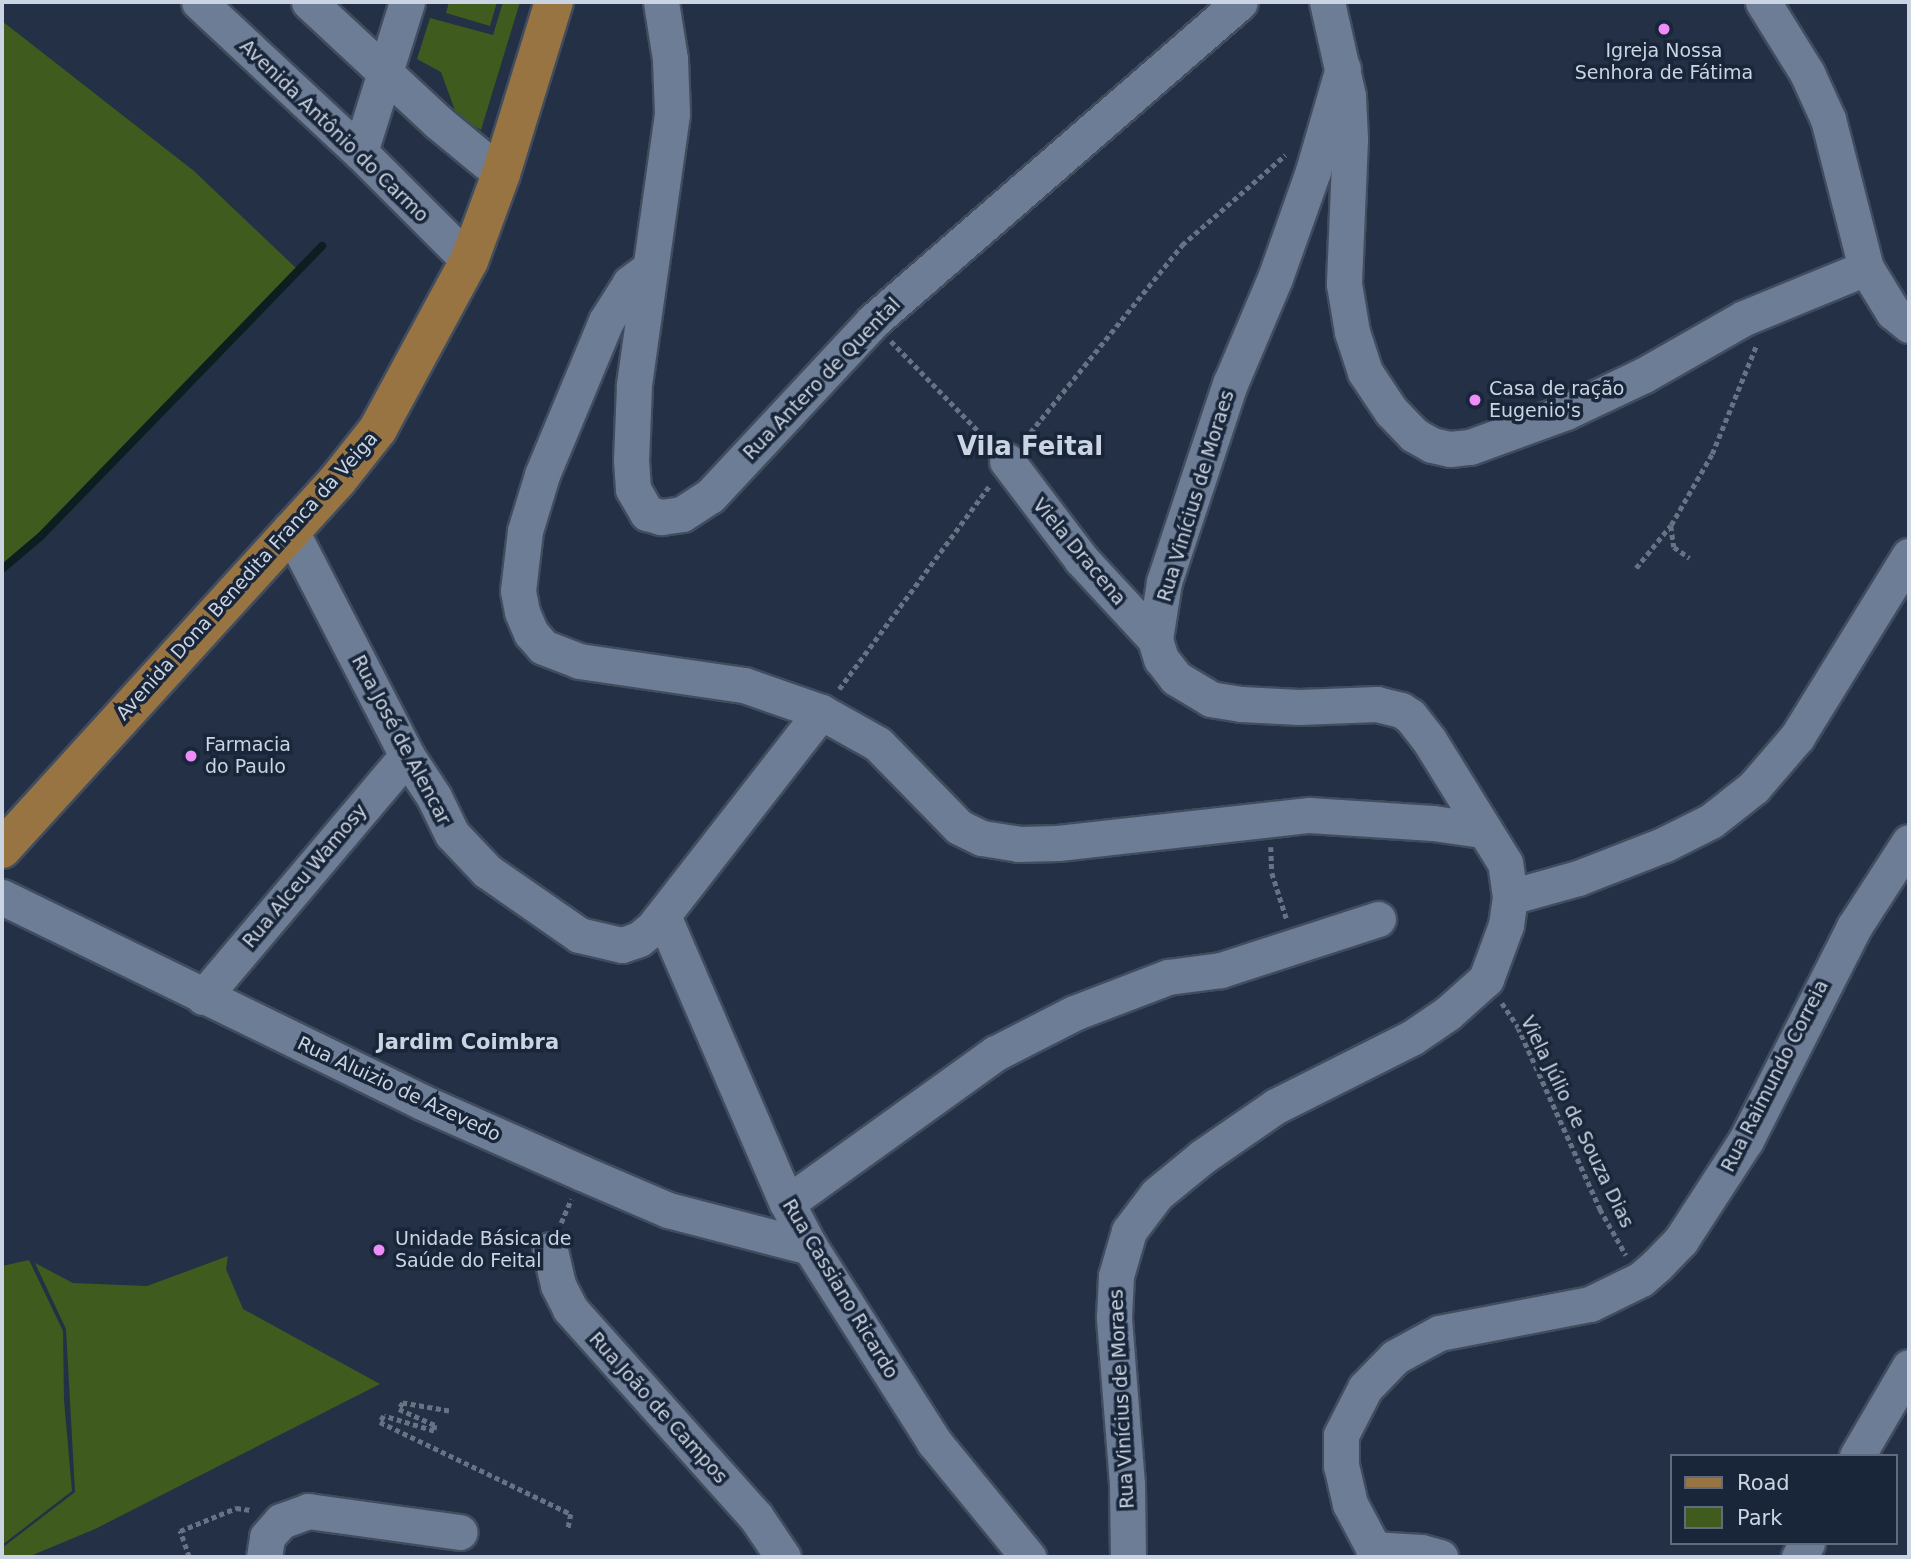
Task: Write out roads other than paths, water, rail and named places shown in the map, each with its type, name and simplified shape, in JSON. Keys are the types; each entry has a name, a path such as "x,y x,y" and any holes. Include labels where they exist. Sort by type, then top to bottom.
{"main road":[{"name":"Avenida Dona Benedita Franca da Veiga","path":"2,849 290,529 337,481 378,429 469,261 502,174 554,2"}],"street":[{"name":"Avenida Antônio do Carmo","path":"199,2 360,152 469,261"},
{"path":"309,2 439,122 502,174"},
{"path":"360,152 387,74 407,2"},
{"name":"Rua Antero de Quental","path":"661,2 670,58 672,114 634,386 631,460 633,489 647,513 661,517 682,514 710,496 873,321 1240,2"},
{"path":"1327,2 1343,68 1350,139 1344,284 1352,332 1365,372 1391,411 1415,435 1432,445 1450,449 1470,447 1566,412 1644,375 1744,318 1866,268"},
{"path":"1763,2 1807,73 1828,119 1866,268 1893,312 1909,325"},
{"name":"Rua Vinícius de Moraes","path":"1128,1557 1127,1484 1114,1317 1116,1276 1129,1231 1157,1194 1202,1157 1276,1106 1413,1037 1448,1013 1486,979 1506,925 1510,897 1504,863 1429,740 1401,710 1377,704 1287,706 1211,699 1176,678 1161,659 1155,639 1164,582 1230,384 1275,278 1313,171 1343,68"},
{"path":"649,269 630,283 606,321 542,475 519,559 518,591 522,612 531,633 556,655 579,661 744,685 821,712 878,744 959,827 982,838 1018,844 1058,843 1271,818 1355,817 1482,830"},
{"name":"Viela Dracena","path":"1007,461 1081,559 1155,639"},
{"name":"Rua José de Alencar","path":"290,529 407,756 452,834 487,871 579,935 622,945 639,939 664,918 821,712"},
{"path":"1510,897 1577,878 1665,844 1711,821 1754,787 1797,737 1909,556"},
{"name":"Rua Alceu Wamosy","path":"203,997 407,756"},
{"name":"Rua Raimundo Correia","path":"1375,1553 1350,1504 1341,1466 1341,1435 1365,1388 1395,1357 1439,1333 1590,1304 1641,1279 1681,1240 1721,1180 1789,1059 1854,927 1909,842"},
{"name":"Rua Aluizio de Azevedo","path":"2,897 422,1102 582,1173 668,1210 810,1247"},
{"name":"Rua Cassiano Ricardo","path":"664,918 787,1203 810,1247 934,1442 1028,1557"},
{"path":"787,1203 996,1053 1063,1019 1168,977 1221,970 1377,919"},
{"name":"Rua João de Campos","path":"550,1250 558,1285 570,1309 756,1517 783,1557"},
{"path":"1858,1454 1909,1367"},
{"path":"264,1557 267,1536 290,1517 308,1511 460,1532"},
{"path":"1375,1553 1421,1552 1440,1557"}],"waterway":[{"path":"2,569 41,536 322,246"}],"place":[{"name":"Igreja Nossa Senhora de Fátima","path":"1664,29"},
{"name":"Casa de ração Eugenio's","path":"1475,400"},
{"name":"Farmacia do Paulo","path":"191,756"},
{"name":"Unidade Básica de Saúde do Feital","path":"379,1250"}],"district":[{"name":"Vila Feital","path":"1030,447"},
{"name":"Jardim Coimbra","path":"468,1042"}]}
